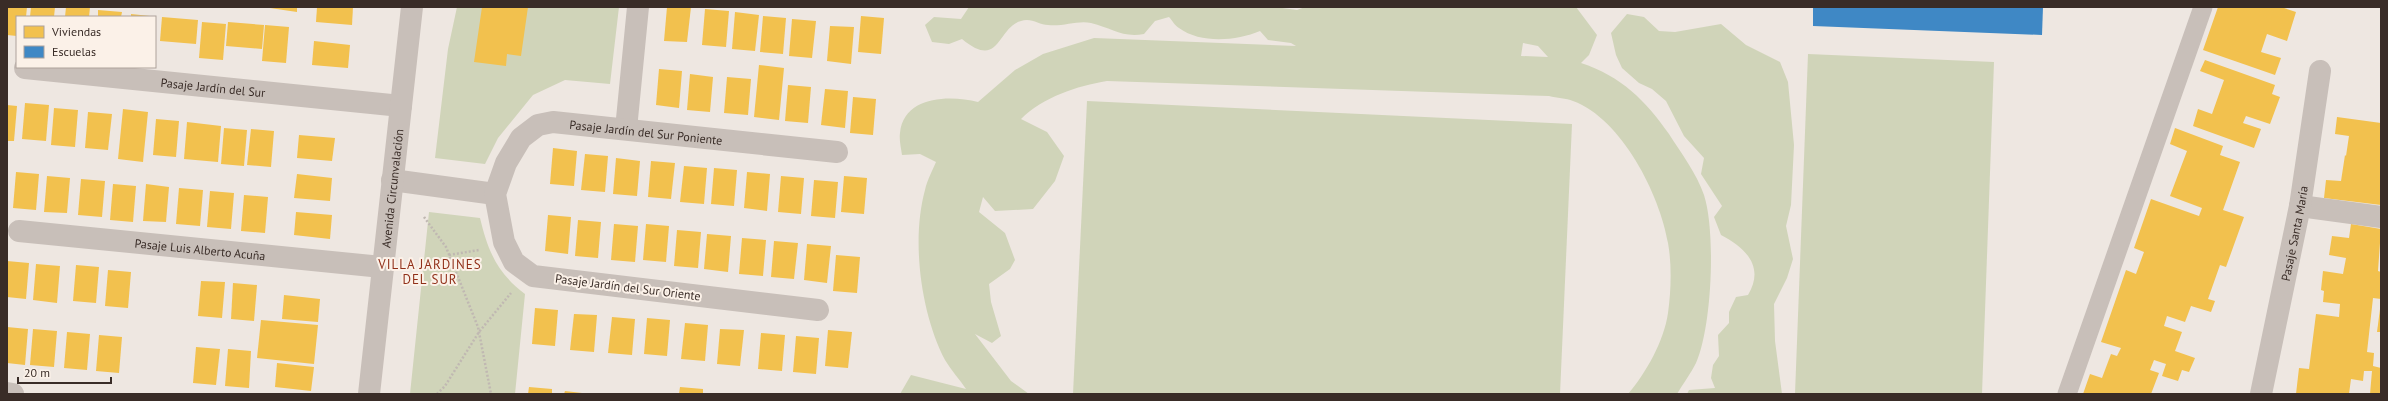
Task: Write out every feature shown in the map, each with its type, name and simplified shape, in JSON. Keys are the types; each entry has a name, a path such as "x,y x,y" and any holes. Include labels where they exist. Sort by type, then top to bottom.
{"street":[{"name":"Avenida Circunvalación","path":"369,394 412,7"},
{"path":"626,129 638,7"},
{"name":"Pasaje Jardín del Sur","path":"25,68 401,106"},
{"name":"Pasaje Santa María","path":"2261,394 2300,206 2320,71"},
{"name":"Pasaje Jardín del Sur Poniente","path":"495,194 506,163 521,138 538,125 553,122 837,152"},
{"path":"392,180 495,194"},
{"name":"Pasaje Jardín del Sur Oriente","path":"495,194 504,242 514,262 533,276 818,310"},
{"path":"2300,206 2381,217"},
{"name":"Pasaje Luis Alberto Acuña","path":"19,231 382,267"},
{"path":"7,393 14,394"}],"lane":[{"path":"2067,394 2203,7"}],"path":[{"path":"424,217 446,247 479,332 491,394"},
{"path":"449,255 473,252 486,247"},
{"path":"437,394 445,386 479,332 514,289"}],"green space":[{"path":"457,7 619,7 610,84 565,80 533,95 498,138 485,164 435,158 448,49"},
{"path":"969,7 1275,7 1297,10 1305,7 1576,7 1597,35 1589,55 1581,63 1595,68 1620,82 1642,100 1669,134 1693,171 1704,195 1708,211 1710,232 1711,255 1709,304 1706,327 1696,363 1677,394 1628,394 1648,367 1663,335 1666,324 1671,278 1668,243 1657,203 1636,161 1622,141 1607,124 1591,110 1573,101 1549,96 1107,81 1072,89 1040,104 1021,119 1047,132 1064,156 1055,181 1033,209 995,211 983,197 979,212 1005,233 1015,260 1010,269 989,284 991,302 1001,336 992,343 975,334 1011,381 1029,394 900,394 911,375 966,389 945,360 937,342 924,299 919,254 919,232 925,190 936,162 920,154 902,155 900,133 903,121 910,112 919,105 942,99 978,102 1015,70 1043,54 1094,38 1296,46 1291,43 1268,40 1260,31 1230,39 1208,39 1198,37 1178,27 1169,17 1155,21 1144,34 1136,35 1123,34 1086,22 1045,25 1027,20 1017,22 998,43 985,51 975,48 962,39 949,44 932,42 925,25 934,17 961,19","holes":["1523,43 1538,46 1548,57 1521,56"]},
{"path":"1627,14 1644,17 1659,31 1675,32 1721,24 1746,45 1780,62 1788,82 1794,145 1791,205 1786,226 1793,259 1787,278 1774,304 1775,341 1782,394 1687,394 1689,390 1715,388 1711,378 1713,365 1719,356 1718,335 1729,323 1729,312 1736,297 1748,295 1753,285 1754,267 1745,252 1721,235 1714,217 1722,206 1701,174 1704,158 1684,136 1666,101 1652,89 1639,83 1622,68 1616,55 1611,33"},
{"path":"1808,54 1994,62 1982,394 1795,394"},
{"path":"1087,101 1572,124 1560,394 1073,394"},
{"path":"429,212 480,218 486,241 495,260 507,278 525,294 515,394 410,394"}],"building: Viviendas":[{"path":"7,7 27,7 26,16 16,16 16,36 7,35"},
{"path":"31,7 55,7 54,16 30,16"},
{"path":"66,7 90,7 89,16 65,16"},
{"path":"263,7 297,7 297,12"},
{"path":"317,7 353,7 352,25 316,22"},
{"path":"482,7 528,7 521,56 507,54 506,66 474,62"},
{"path":"667,7 691,7 687,42 664,41"},
{"path":"2218,7 2281,7 2296,12 2287,41 2267,34 2261,52 2281,58 2275,75 2203,50"},
{"path":"705,9 729,11 726,47 702,45"},
{"path":"98,10 122,12 121,16 98,16"},
{"path":"735,12 759,15 755,51 732,49"},
{"path":"131,14 150,16 131,16"},
{"path":"763,16 786,18 783,54 760,52"},
{"path":"861,16 884,18 881,54 858,52"},
{"path":"162,17 198,20 196,44 160,41"},
{"path":"792,19 816,21 812,58 789,56"},
{"path":"202,22 226,24 223,60 199,58"},
{"path":"228,22 264,25 262,49 226,46"},
{"path":"265,25 289,27 286,63 262,61"},
{"path":"830,26 854,27 851,64 827,61"},
{"path":"314,41 350,45 348,68 312,65"},
{"path":"2205,60 2275,85 2272,94 2280,97 2270,124 2246,116 2243,123 2261,129 2254,148 2193,126 2198,109 2212,114 2224,80 2200,71"},
{"path":"759,65 784,68 779,120 754,117"},
{"path":"659,69 682,71 679,108 656,105"},
{"path":"690,74 713,77 710,112 687,110"},
{"path":"727,77 751,79 748,115 724,113"},
{"path":"788,85 811,87 808,123 785,121"},
{"path":"825,89 848,91 845,128 821,125"},
{"path":"853,97 876,99 873,135 850,133"},
{"path":"25,103 49,105 46,141 22,139"},
{"path":"7,105 17,106 14,141 7,141"},
{"path":"54,108 78,110 75,147 51,145"},
{"path":"123,109 148,112 143,162 118,159"},
{"path":"88,112 112,114 108,150 85,148"},
{"path":"2337,117 2381,123 2381,205 2324,198 2326,180 2341,181 2345,155 2346,156 2349,136 2335,134"},
{"path":"156,119 179,121 176,157 153,155"},
{"path":"187,122 221,126 218,162 184,159"},
{"path":"224,128 247,130 244,166 221,164"},
{"path":"2175,128 2223,146 2220,155 2240,162 2223,210 2244,217 2226,267 2220,265 2208,299 2215,301 2211,312 2191,306 2185,322 2167,316 2164,326 2182,332 2175,351 2195,358 2189,372 2182,370 2178,381 2162,376 2166,364 2154,360 2150,370 2159,373 2151,394 2083,394 2090,374 2102,378 2111,354 2117,356 2121,348 2101,342 2126,270 2136,274 2144,252 2134,248 2151,199 2199,216 2202,208 2170,196 2187,151 2170,144"},
{"path":"251,129 274,131 271,167 247,165"},
{"path":"299,135 335,138 332,161 297,158"},
{"path":"553,148 577,151 574,186 550,184"},
{"path":"585,154 608,156 605,192 581,190"},
{"path":"616,158 640,161 637,196 613,194"},
{"path":"651,161 675,163 671,199 648,197"},
{"path":"684,166 707,168 704,204 680,202"},
{"path":"714,168 737,170 734,206 711,204"},
{"path":"16,172 39,174 36,210 13,208"},
{"path":"747,172 770,174 767,211 744,208"},
{"path":"297,174 332,178 330,201 294,198"},
{"path":"47,176 70,178 67,213 44,212"},
{"path":"781,176 804,178 801,214 778,212"},
{"path":"844,176 867,178 864,214 841,212"},
{"path":"81,179 105,181 102,217 78,215"},
{"path":"814,180 838,182 835,218 811,216"},
{"path":"113,184 136,186 133,222 110,220"},
{"path":"146,184 169,187 166,222 143,221"},
{"path":"179,188 203,190 200,226 176,224"},
{"path":"210,191 234,193 231,229 207,227"},
{"path":"244,195 268,197 265,233 241,231"},
{"path":"296,212 332,215 330,239 294,235"},
{"path":"548,215 571,217 568,254 545,251"},
{"path":"578,220 601,222 598,258 575,256"},
{"path":"614,224 638,226 635,262 611,260"},
{"path":"646,224 669,226 666,262 643,260"},
{"path":"2351,224 2381,229 2378,271 2381,272 2381,299 2373,298 2367,352 2374,353 2373,366 2381,368 2381,394 2370,394 2372,371 2364,371 2363,381 2351,379 2349,394 2296,394 2299,368 2309,369 2316,314 2339,317 2340,304 2323,302 2324,291 2321,290 2323,271 2343,274 2346,258 2329,255 2332,236 2349,238"},
{"path":"677,230 701,232 698,268 674,266"},
{"path":"707,234 731,236 728,272 704,269"},
{"path":"742,238 766,240 763,276 739,274"},
{"path":"774,241 798,243 794,279 771,277"},
{"path":"807,244 831,246 827,283 804,280"},
{"path":"836,255 860,257 857,293 833,291"},
{"path":"7,261 29,263 26,299 7,297"},
{"path":"36,264 60,266 57,303 33,300"},
{"path":"76,265 99,267 96,303 73,301"},
{"path":"108,270 131,272 128,308 105,306"},
{"path":"201,281 225,282 222,318 198,316"},
{"path":"233,283 257,285 254,321 231,319"},
{"path":"284,295 320,299 318,322 282,319"},
{"path":"535,308 558,310 555,346 532,344"},
{"path":"2380,309 2381,332 2377,332"},
{"path":"574,314 597,315 594,352 570,350"},
{"path":"612,317 635,319 632,355 608,353"},
{"path":"647,318 670,320 667,356 644,354"},
{"path":"261,320 318,325 314,364 257,358"},
{"path":"685,323 708,325 705,361 681,359"},
{"path":"7,327 28,329 25,365 7,363"},
{"path":"33,329 57,331 54,367 30,365"},
{"path":"720,329 744,330 740,366 717,364"},
{"path":"828,330 852,332 848,368 825,366"},
{"path":"67,332 90,334 87,370 64,368"},
{"path":"761,333 785,335 782,371 758,369"},
{"path":"99,335 122,337 119,373 96,371"},
{"path":"796,336 819,338 816,374 793,372"},
{"path":"196,347 220,349 216,385 193,383"},
{"path":"228,349 251,351 249,388 225,386"},
{"path":"277,363 314,367 311,391 275,387"},
{"path":"529,387 552,389 552,394 528,394"},
{"path":"680,387 703,389 703,394 679,394"},
{"path":"565,391 582,393 582,394 564,394"}],"building: Escuelas":[{"path":"1813,7 2043,7 2042,35 1813,26"}],"district":[{"name":"VILLA JARDINES DEL SUR","path":"430,272"}]}
